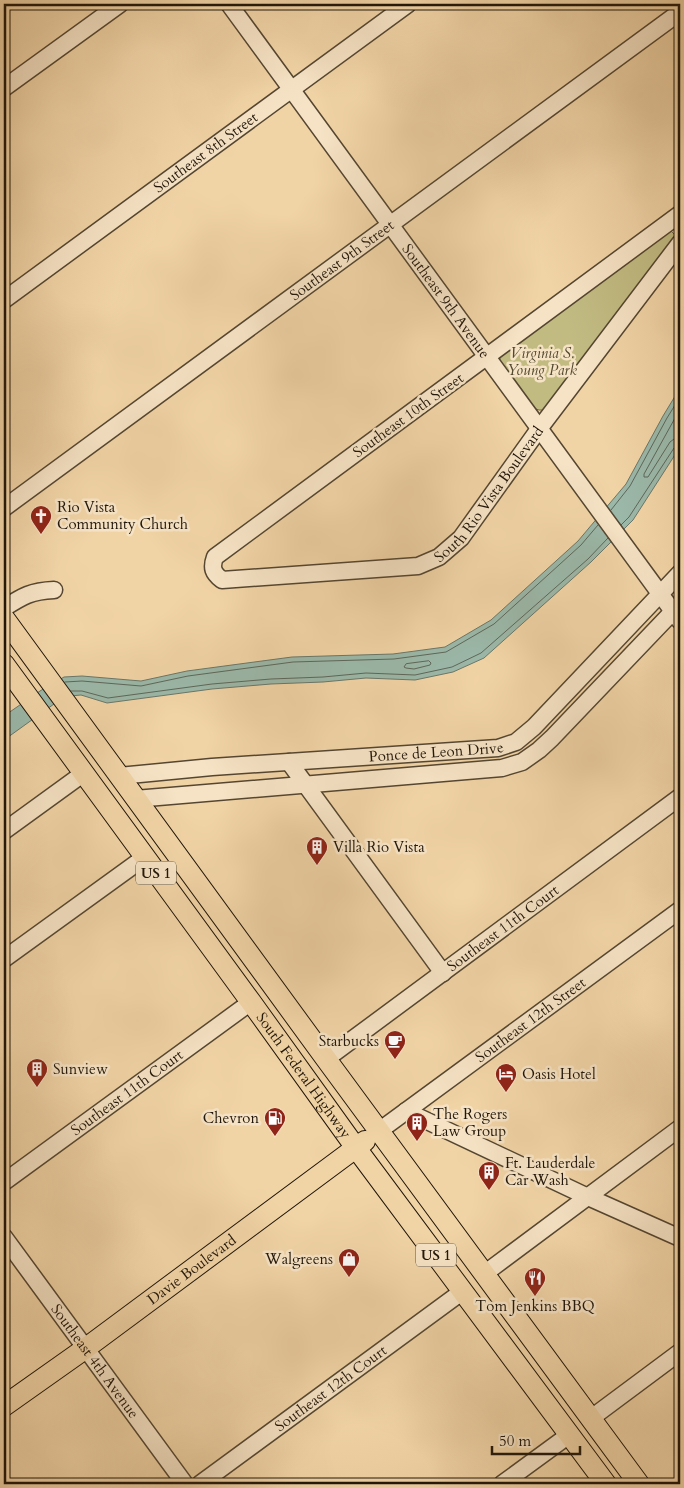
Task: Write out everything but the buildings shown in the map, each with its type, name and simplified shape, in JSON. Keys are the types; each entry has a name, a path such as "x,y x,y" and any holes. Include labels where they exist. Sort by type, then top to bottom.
{"main road":[{"name":"US 1","path":"4,618 187,870"},
{"name":"South Federal Highway","path":"4,664 356,1148 606,1484"},
{"path":"84,773 113,794 135,799"},
{"path":"144,857 160,857 187,870"},
{"name":"South Federal Highway","path":"187,870 639,1484"},
{"name":"Davie Boulevard","path":"4,1406 86,1348 379,1131"},
{"path":"545,1402 565,1414 590,1419"},
{"path":"569,1435 596,1439 610,1446"}],"street":[{"path":"4,88 120,4"},
{"name":"Southeast 9th Avenue","path":"229,4 660,594 678,612"},
{"name":"Southeast 8th Street","path":"4,300 408,4"},
{"name":"Southeast 9th Street","path":"4,508 680,12"},
{"name":"Southeast 10th Street","path":"212,566 215,557 680,214"},
{"path":"666,224 675,232 680,242"},
{"name":"South Rio Vista Boulevard","path":"212,566 215,575 222,580 418,566 439,557 461,538 539,429 680,242"},
{"name":"Ponce de Leon Drive","path":"119,776 212,767 498,748 516,742 534,727 680,573"},
{"path":"4,608 36,591 54,590"},
{"name":"Ponce de Leon Drive","path":"135,799 502,768 522,762 546,744 644,641 678,612"},
{"path":"630,626 640,631 644,641"},
{"path":"289,762 443,973"},
{"path":"212,767 213,792"},
{"path":"4,831 84,773"},
{"name":"Southeast 11th Court","path":"326,1059 680,797"},
{"path":"4,959 144,857"},
{"name":"Southeast 12th Street","path":"379,1131 680,910"},
{"name":"Southeast 11th Court","path":"4,1182 251,1002"},
{"path":"406,1111 680,1238"},
{"path":"484,1274 680,1128"},
{"name":"Southeast 4th Avenue","path":"4,1237 185,1484"},
{"name":"Southeast 12th Court","path":"200,1484 463,1291"},
{"path":"590,1419 680,1352"},
{"path":"502,1484 569,1435"}],"green space":[{"name":"Virginia S. Young Park","path":"670,230 676,236 675,242 546,410 533,408 499,363 501,353"}],"water":[{"path":"680,388 680,447 633,520 591,562 484,658 453,672 415,680 366,678 271,684 212,689 107,703 81,695 70,696 54,704 4,740 4,716 64,677 82,676 141,681 187,671 292,657 393,654 445,647 491,620 578,541 626,484"}],"place":[{"name":"Rio Vista Community Church","path":"41,535"},
{"name":"Villa Rio Vista","path":"317,866"},
{"name":"Starbucks","path":"395,1060"},
{"name":"Sunview","path":"37,1088"},
{"name":"Oasis Hotel","path":"506,1093"},
{"name":"Chevron","path":"275,1137"},
{"name":"The Rogers Law Group","path":"417,1142"},
{"name":"Ft. Lauderdale Car Wash","path":"489,1191"},
{"name":"Walgreens","path":"349,1278"},
{"name":"Tom Jenkins BBQ","path":"535,1297"}]}
